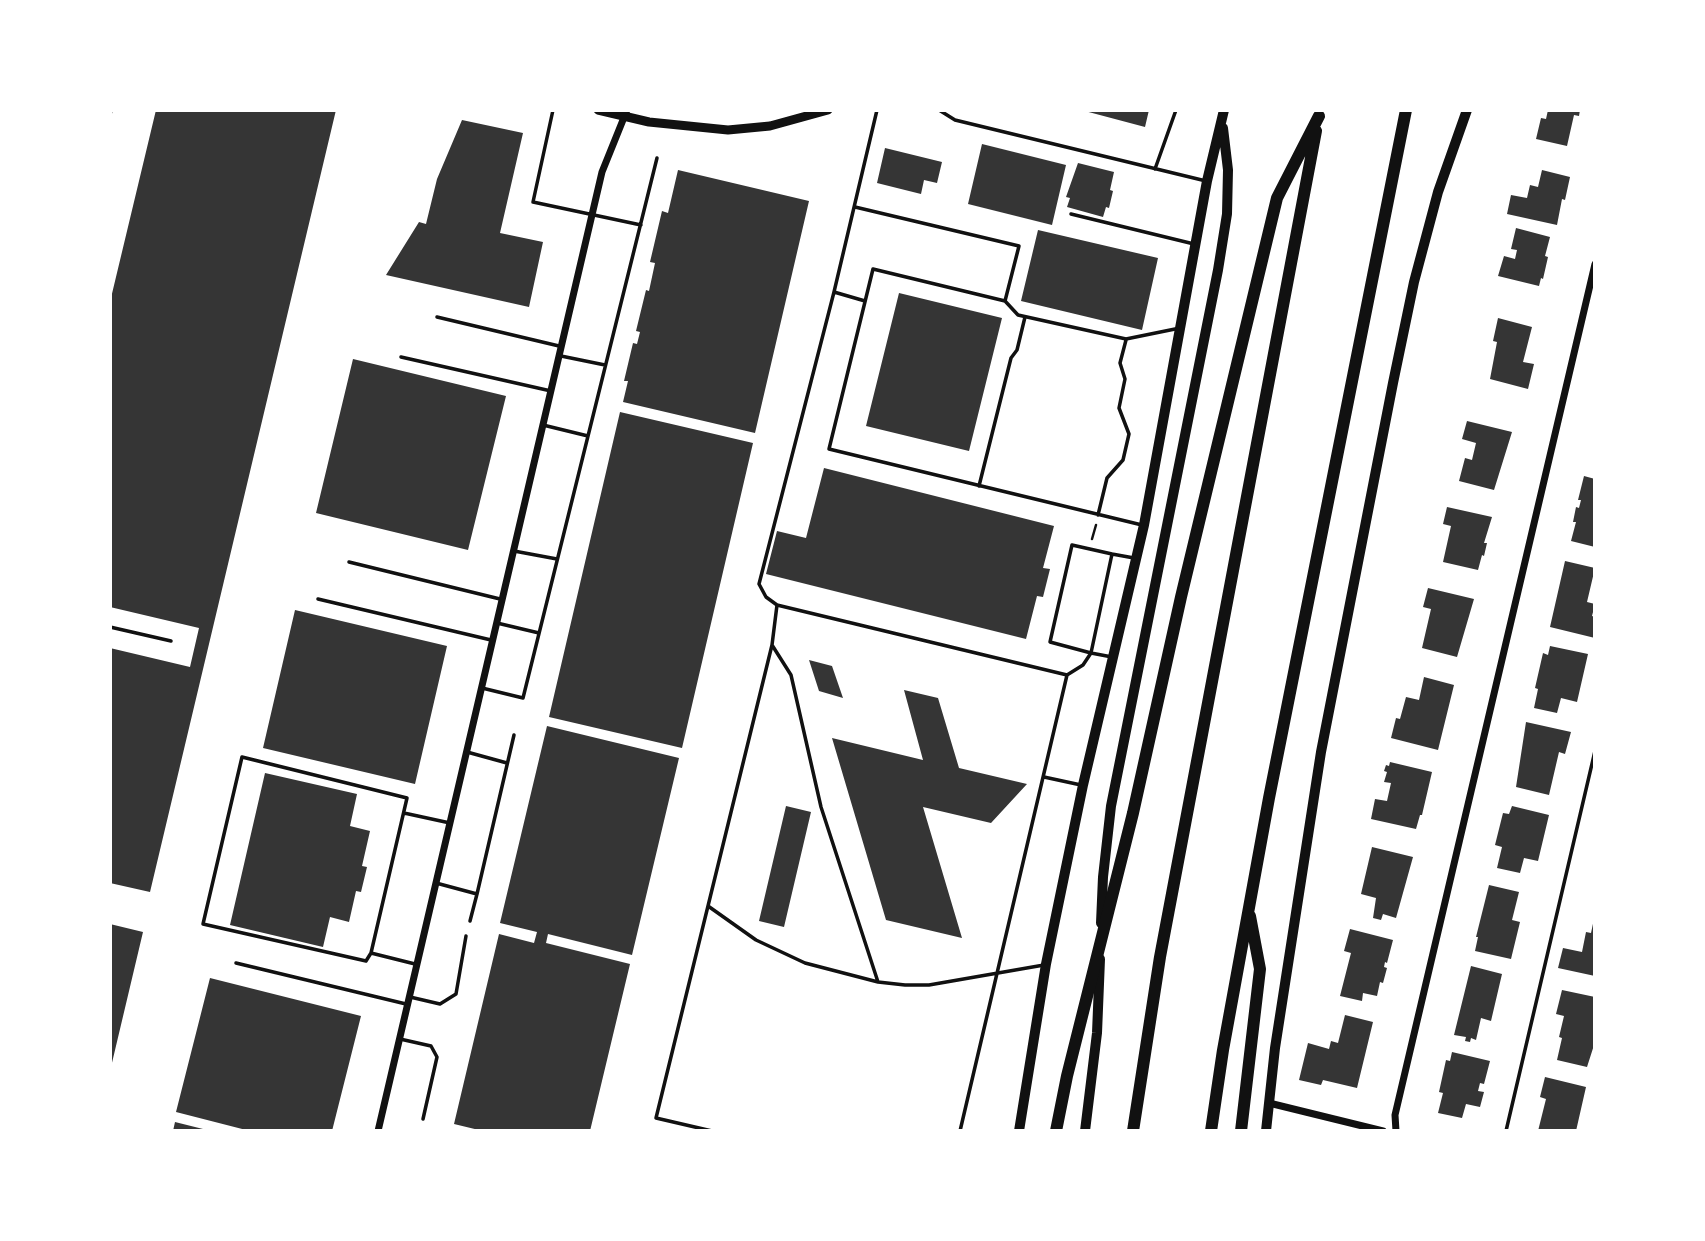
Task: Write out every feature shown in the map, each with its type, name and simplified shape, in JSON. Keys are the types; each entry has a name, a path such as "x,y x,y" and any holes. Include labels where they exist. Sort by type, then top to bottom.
{"highway":[{"path":"1211,1131 1269,798 1406,110"},
{"path":"1056,1131 1277,198 1319,113"},
{"path":"1133,1131 1163,943 1319,113"},
{"path":"1241,1131 1260,969 1249,909"}],"main road":[{"path":"1266,1131 1296,906 1321,752 1392,383 1414,282 1438,191 1467,110"},
{"path":"1018,1131 1046,964 1083,785 1144,525 1207,181 1223,115"},
{"path":"1085,1131 1097,1033 1103,877 1111,806 1218,270 1227,214 1228,170 1223,115"}],"street":[{"path":"598,110 626,113 696,128 729,130 770,126 828,110"},
{"path":"379,1131 602,172 626,113"},
{"path":"1396,1131 1395,1115 1595,264"},
{"path":"1269,1103 1383,1131"}],"lane":[{"path":"553,110 533,202 641,225"},
{"path":"877,110 834,292 759,583 766,597 777,605 1068,675"},
{"path":"939,110 955,120 1207,181"},
{"path":"1155,169 1176,110"},
{"path":"482,688 523,698 657,158"},
{"path":"854,207 1019,246 1005,300"},
{"path":"1071,214 1196,245"},
{"path":"1144,525 829,449 873,269 1005,300 1018,315 1126,339 1182,328"},
{"path":"834,292 865,301"},
{"path":"979,486 1011,358 1017,350 1025,316"},
{"path":"437,317 561,346"},
{"path":"1098,515 1107,478 1123,460 1129,434 1119,408 1125,379 1120,363 1126,339"},
{"path":"559,355 606,365"},
{"path":"401,357 551,391"},
{"path":"543,425 588,436"},
{"path":"1113,657 1051,642 1073,545 1136,559"},
{"path":"514,551 557,559"},
{"path":"960,1131 1068,675 1083,665 1091,653 1112,554"},
{"path":"349,562 502,599"},
{"path":"318,599 493,641"},
{"path":"712,1131 656,1118 772,645 777,605"},
{"path":"497,623 539,633"},
{"path":"110,627 171,641"},
{"path":"772,645 792,675 821,807 878,982"},
{"path":"470,921 514,735"},
{"path":"1506,1131 1595,751"},
{"path":"467,752 507,763"},
{"path":"242,757 407,798 371,953 366,961 203,924 242,757"},
{"path":"1043,776 1083,785"},
{"path":"404,813 450,823"},
{"path":"436,883 477,894"},
{"path":"707,905 756,940 805,963 878,982 929,985 1046,964"},
{"path":"236,963 409,1001 440,1004 456,994 466,936"},
{"path":"371,953 417,965"},
{"path":"400,1039 431,1046 437,1057 423,1119"}],"path":[{"path":"1090,549 1098,515"}],"building":[{"path":"156,110 336,110 150,892 110,883 110,648 190,667 199,628 110,607 110,302"},
{"path":"1081,110 1149,110 1145,127"},
{"path":"1548,110 1580,110 1579,116 1574,115 1567,146 1536,139 1541,118 1546,119"},
{"path":"462,120 523,133 500,233 543,242 529,307 386,275 419,222 426,224 437,179"},
{"path":"982,144 1066,165 1052,225 968,204"},
{"path":"885,148 942,162 937,183 924,180 921,194 877,183"},
{"path":"1078,163 1114,172 1109,208 1106,207 1103,217 1067,207 1070,198 1066,197"},
{"path":"678,170 809,201 755,433 623,402 628,381 624,381 633,343 637,344 640,332 636,331 655,263 650,262 662,211 668,213"},
{"path":"1542,170 1570,177 1557,225 1507,214 1511,195 1527,198 1530,185 1538,187"},
{"path":"1516,228 1550,237 1545,256 1548,257 1539,286 1498,276 1504,256 1515,259 1517,250 1511,249"},
{"path":"1038,230 1158,258 1142,330 1021,301"},
{"path":"899,293 1002,318 969,451 866,426"},
{"path":"1498,318 1532,327 1523,362 1534,364 1528,389 1490,379 1497,342 1493,341"},
{"path":"353,359 506,396 468,550 316,513"},
{"path":"620,412 753,443 682,748 549,717"},
{"path":"1467,421 1512,432 1494,490 1459,481 1465,458 1472,460 1476,443 1462,439"},
{"path":"824,468 1054,526 1043,568 1050,569 1043,597 1037,596 1026,639 766,574 777,531 806,538"},
{"path":"1584,476 1595,479 1595,547 1571,541"},
{"path":"1447,507 1492,517 1484,543 1487,543 1484,556 1482,555 1478,570 1443,562 1451,526 1443,524"},
{"path":"1565,561 1595,568 1587,602 1595,604 1592,616 1595,617 1595,638 1550,627"},
{"path":"1428,588 1474,599 1457,657 1422,648 1431,609 1423,607"},
{"path":"295,610 447,646 415,784 263,748"},
{"path":"1550,646 1588,654 1577,702 1561,698 1557,713 1534,708 1538,689 1535,688 1543,653 1548,655"},
{"path":"809,660 832,666 843,698 819,691"},
{"path":"1424,677 1454,685 1438,750 1391,738 1396,718 1400,719 1406,697 1419,700"},
{"path":"904,690 938,698 959,768 1027,784 991,823 923,807 962,938 886,920 832,738 923,760"},
{"path":"1526,722 1571,732 1565,754 1559,752 1549,795 1516,787"},
{"path":"547,726 679,758 632,955 548,934 546,943 630,964 590,1131 483,1131 454,1124 499,934 534,943 537,932 500,923"},
{"path":"1390,762 1432,772 1416,829 1371,819 1375,799 1387,801 1391,783 1384,782 1387,772 1384,771"},
{"path":"265,773 357,794 350,826 370,831 362,866 367,867 361,892 356,891 349,922 330,917 323,947 230,925"},
{"path":"786,806 811,812 784,927 759,921"},
{"path":"1512,806 1549,815 1538,861 1524,858 1520,873 1497,868 1502,847 1495,845 1503,813 1509,814"},
{"path":"1372,847 1413,857 1396,918 1383,914 1381,920 1373,918 1376,898 1361,894"},
{"path":"1489,885 1519,892 1512,920 1520,922 1511,959 1475,951"},
{"path":"1594,919 1595,976 1558,968 1563,948 1582,952 1586,932 1591,933"},
{"path":"110,924 143,932 111,1067 110,1066"},
{"path":"1350,929 1393,940 1387,963 1385,962 1384,967 1387,968 1383,983 1380,982 1377,996 1363,993 1362,1001 1340,996 1351,953 1344,951"},
{"path":"1471,966 1502,974 1491,1021 1481,1018 1476,1040 1471,1038 1470,1042 1465,1041 1466,1037 1454,1035"},
{"path":"210,978 361,1016 332,1131 250,1131 176,1112"},
{"path":"1562,990 1595,997 1595,1042 1587,1067 1557,1060 1564,1016 1556,1014"},
{"path":"1345,1015 1373,1022 1357,1088 1323,1080 1321,1085 1299,1080 1308,1043 1329,1049 1331,1041 1338,1043"},
{"path":"1452,1052 1490,1061 1484,1084 1480,1083 1478,1091 1484,1092 1480,1107 1466,1104 1462,1118 1438,1113 1443,1093 1439,1092 1446,1060 1450,1061"},
{"path":"1545,1077 1586,1087 1576,1131 1538,1131 1546,1099 1540,1097"},
{"path":"175,1122 207,1130 207,1131 173,1131"}]}
